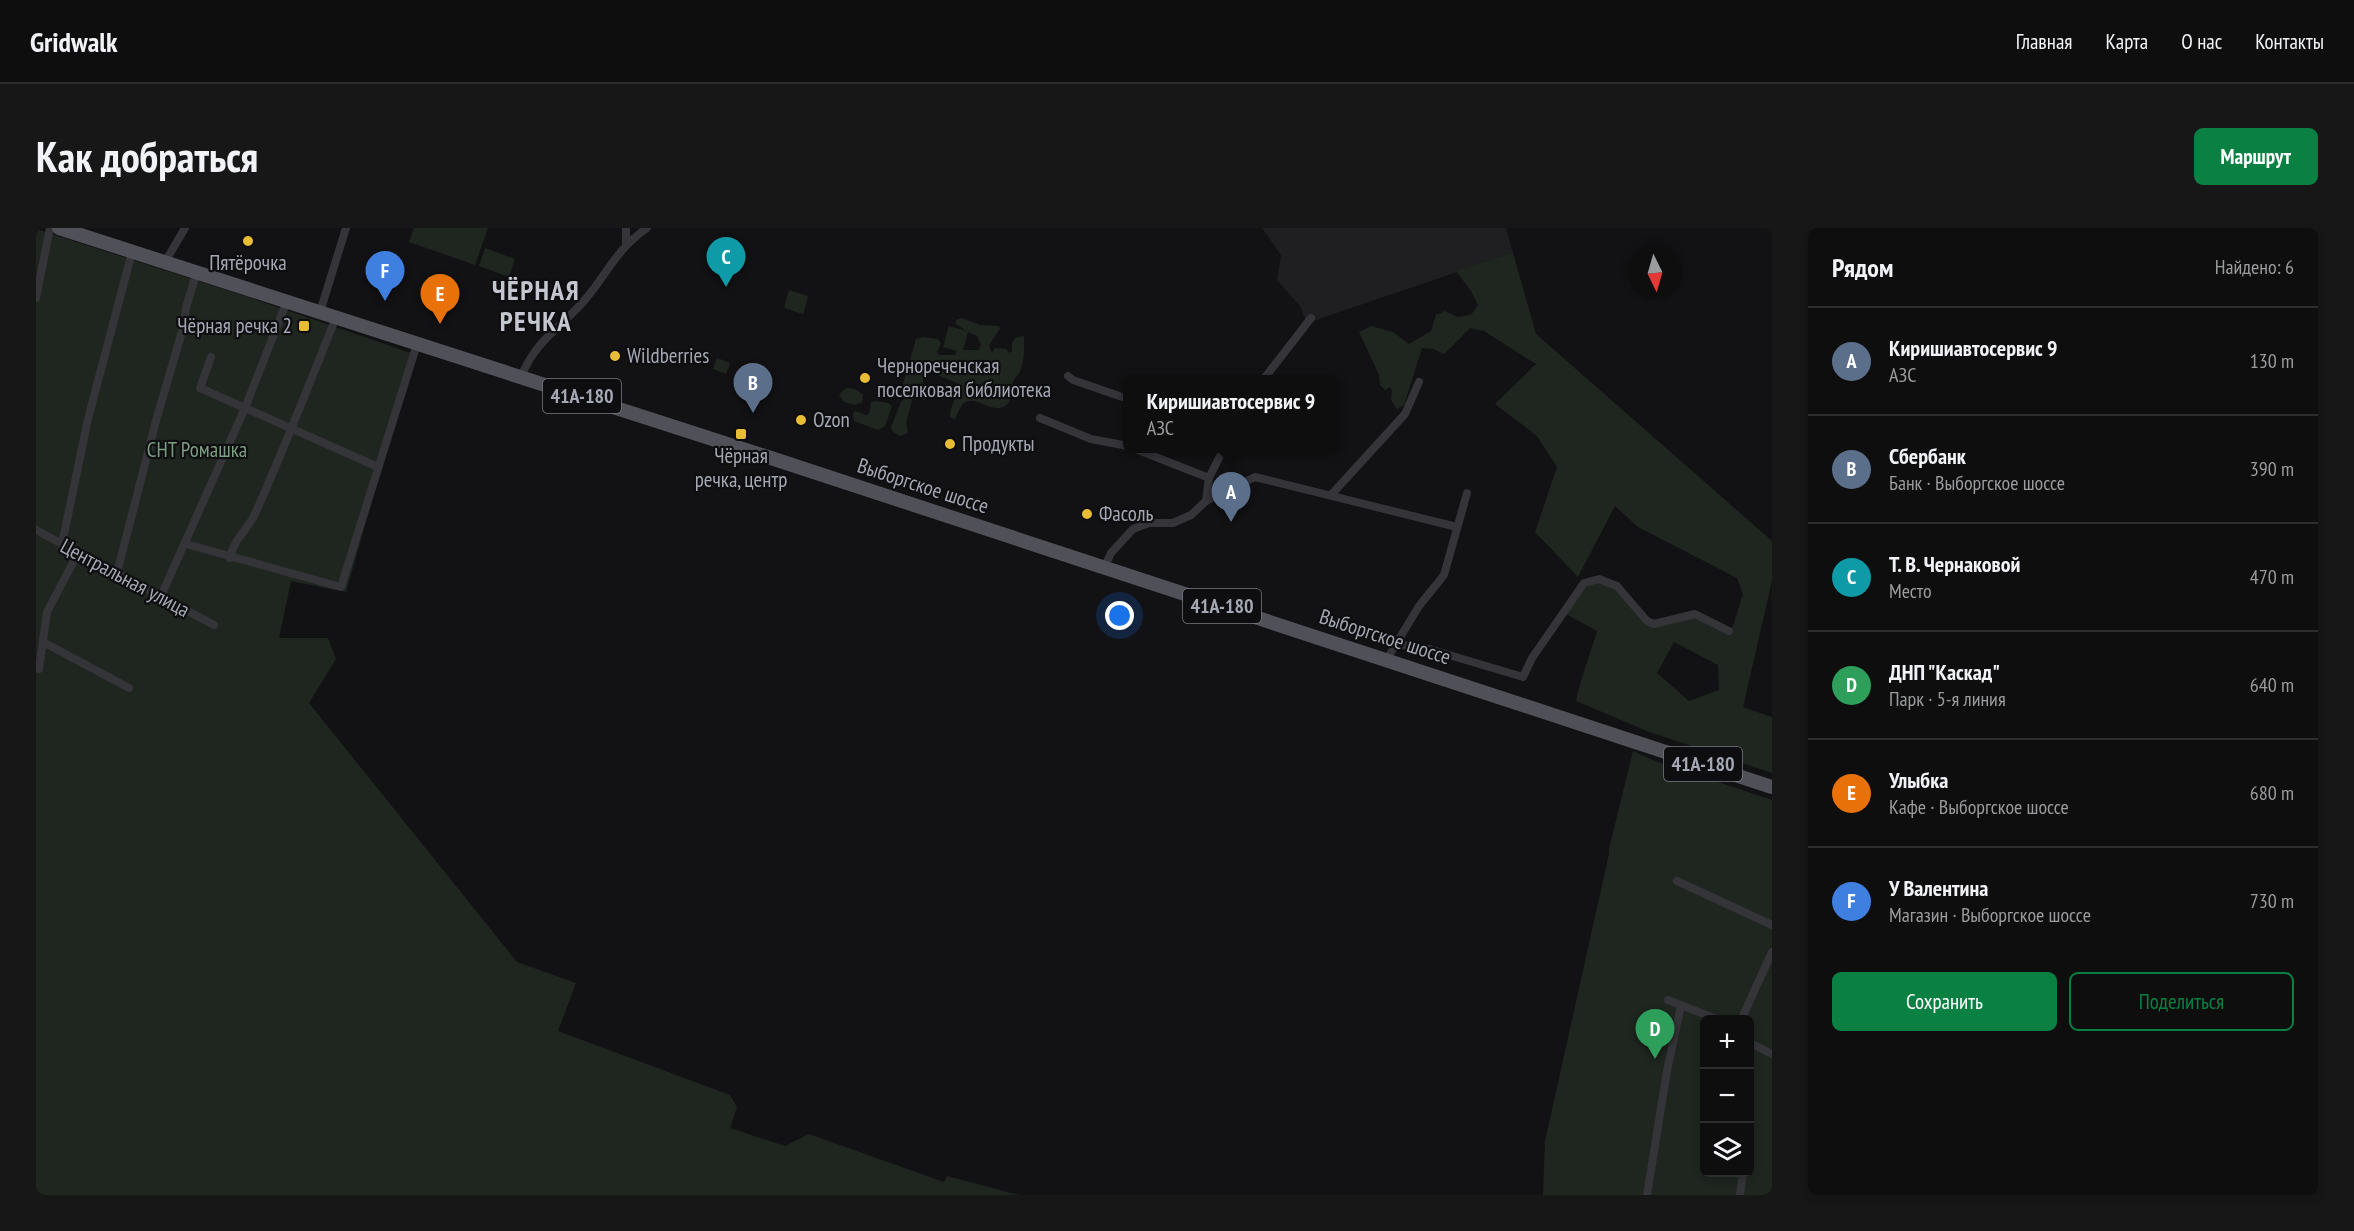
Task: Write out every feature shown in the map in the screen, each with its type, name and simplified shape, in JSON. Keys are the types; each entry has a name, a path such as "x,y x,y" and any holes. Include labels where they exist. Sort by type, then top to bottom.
{"main road":[{"name":"Выборгское шоссе","path":"59,228 1387,659 1772,787"}],"street":[{"path":"36,298 50,228"},
{"path":"165,262 185,228"},
{"path":"320,312 346,228"},
{"path":"626,228 626,244"},
{"path":"521,377 526,364 540,344 581,304 626,244 647,228"},
{"path":"62,544 88,419 132,252"},
{"path":"117,573 197,272"},
{"path":"161,596 186,544 287,301"},
{"path":"230,558 232,545 254,518 336,317"},
{"path":"1267,375 1311,318"},
{"path":"186,544 341,587 417,344"},
{"path":"211,357 200,388 378,467"},
{"path":"1068,376 1073,380 1123,397"},
{"path":"1331,495 1405,414 1419,382"},
{"path":"1040,418 1090,439 1123,445"},
{"path":"1146,453 1209,478"},
{"path":"1206,501 1209,478 1222,453"},
{"path":"1104,568 1111,553 1133,528 1149,523 1173,523 1191,515 1206,501 1255,477 1457,528"},
{"path":"1387,659 1419,606 1444,575 1467,493"},
{"name":"Центральная улица","path":"36,530 214,626"},
{"path":"39,669 47,612 78,553"},
{"path":"1396,644 1429,649 1523,677 1532,658 1584,583 1599,579 1617,586 1647,621 1654,624 1695,614 1729,631"},
{"path":"43,642 129,688"},
{"path":"1677,881 1772,925"},
{"path":"1743,1015 1772,952"},
{"path":"1668,1000 1706,1015"},
{"path":"1647,1195 1667,1071 1681,1005"},
{"path":"1754,1045 1772,1054"},
{"path":"1740,1195 1742,1177"}],"shaded area":[{"path":"1262,228 1506,228 1513,253 1307,323 1300,306 1277,280 1281,255"}],"green space":[{"path":"414,228 488,228 475,265 409,242"},
{"name":"СНТ Ромашка","path":"36,229 248,297 414,354 346,592 291,581 279,638 328,638 336,659 309,703 517,962 576,983 558,1031 730,1095 737,1107 730,1128 785,1146 809,1134 944,1182 947,1176 1019,1195 36,1195"},
{"path":"485,248 515,259 509,277 479,266"},
{"path":"1513,253 1536,334 1772,541 1772,581 1743,707 1772,717 1772,773 1647,731 1576,701 1597,631 1564,613 1584,583 1599,579 1617,586 1647,621 1695,614 1728,630 1733,626 1743,594 1737,578 1638,527 1615,506 1578,577 1535,532 1557,467 1537,436 1495,404 1536,364 1484,331 1470,328 1444,354 1434,349 1422,348 1404,405 1397,409 1391,400 1390,387 1385,390 1380,385 1379,375 1359,332 1371,326 1393,332 1409,344 1431,331 1436,315 1445,311 1458,317 1471,315 1478,305 1456,271","holes":["1674,642 1718,665 1719,690 1689,701 1657,673"]},
{"path":"789,290 808,296 803,314 784,308"},
{"path":"962,318 980,325 999,326 1000,329 989,345 992,353 995,348 1006,349 1009,353 1012,351 1015,338 1024,336 1024,350 1022,365 1012,383 1011,399 1008,404 998,408 978,402 966,402 953,419 950,412 960,387 955,382 929,372 924,375 922,387 917,391 906,391 903,384 916,339 923,337 938,339 941,343 937,352 939,355 955,355 957,351 943,347 949,326 967,331 956,324 956,320","holes":["968,332 977,336 981,344 979,350 963,350"]},
{"path":"717,358 730,363 726,374 713,369"},
{"path":"846,388 855,389 863,394 862,402 855,405 844,402 839,395"},
{"path":"907,396 913,397 906,422 908,433 900,436 892,431 891,427 901,402"},
{"path":"871,402 892,406 885,426 878,430 854,421 853,414 855,411 869,414"},
{"path":"1633,751 1655,761 1772,800 1772,1195 1543,1195 1545,1141"}],"place":[{"name":"Пятёрочка","path":"248,241"},
{"name":"Т. В. Чернаковой","path":"726,287"},
{"name":"У Валентина","path":"385,301"},
{"name":"Улыбка","path":"440,324"},
{"name":"Чёрная речка 2","path":"304,326"},
{"name":"Wildberries","path":"615,356"},
{"name":"Чернореченская поселковая библиотека","path":"865,378"},
{"name":"Сбербанк","path":"753,413"},
{"name":"Ozon","path":"801,420"},
{"name":"Чёрная речка, центр","path":"741,434"},
{"name":"Продукты","path":"950,444"},
{"name":"Фасоль","path":"1087,514"},
{"name":"Киришиавтосервис 9","path":"1231,522"},
{"name":"ДНП \"Каскад\"","path":"1655,1059"}],"district":[{"name":"ЧЁРНАЯ РЕЧКА","path":"536,306"}]}
